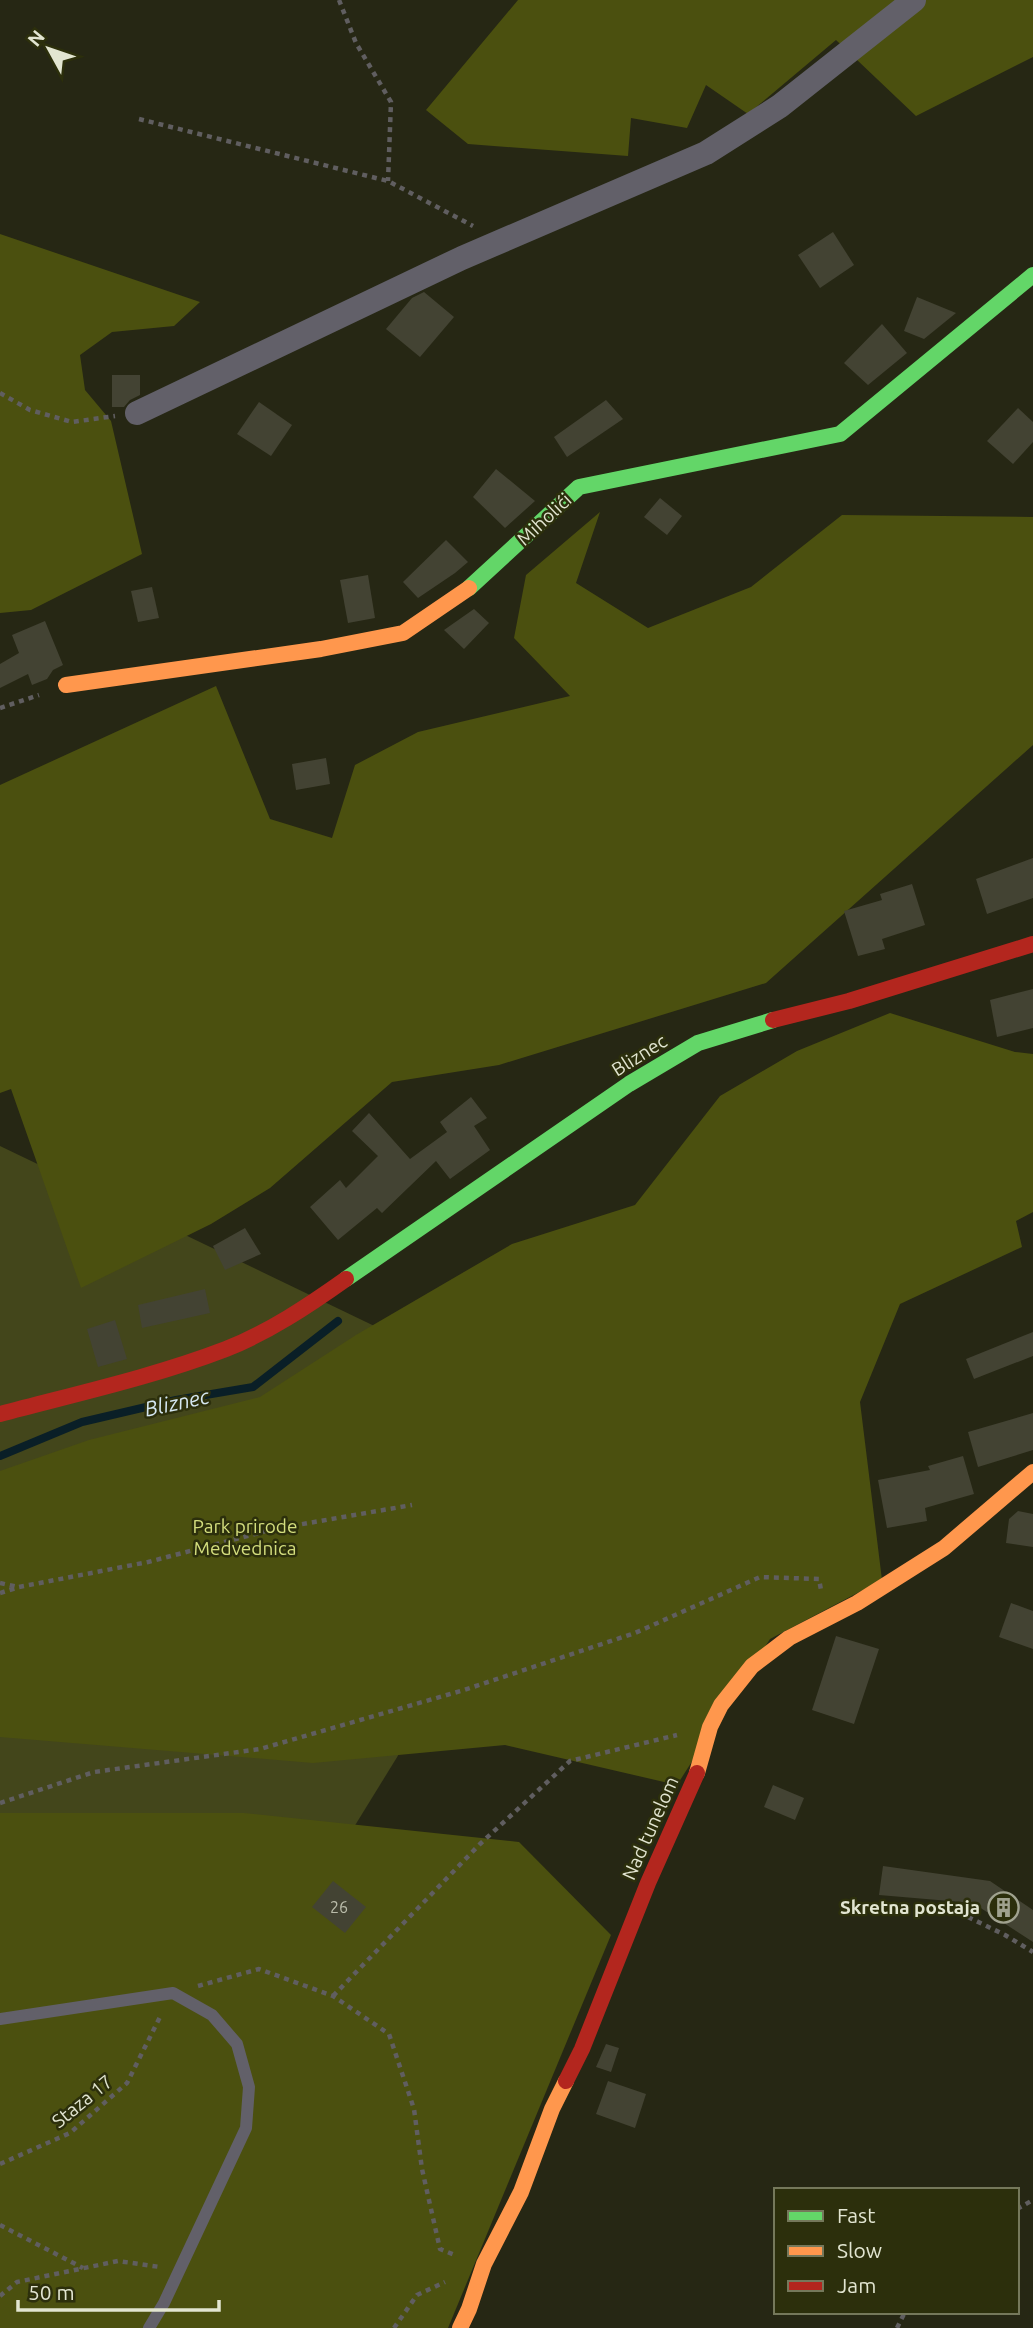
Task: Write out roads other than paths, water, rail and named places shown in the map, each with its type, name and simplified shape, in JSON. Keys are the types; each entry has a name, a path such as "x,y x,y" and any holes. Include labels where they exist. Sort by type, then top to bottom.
{"street":[{"path":"137,413 501,241 706,153 780,106 914,0"},
{"name":"Miholići","path":"66,685 321,649 403,633 468,589 579,487 840,434 1033,275"},
{"name":"Bliznec","path":"0,1414 177,1366 228,1348 294,1315 629,1084 698,1043 747,1026 849,1001 1033,944"},
{"name":"Nad tunelom","path":"460,2328 488,2257 521,2192 552,2109 582,2049 648,1883 699,1769 710,1727 721,1705 752,1666 789,1638 889,1584 944,1548 1033,1472"}],"lane":[{"path":"0,2019 173,1993 212,2015 237,2044 248,2087 246,2128 149,2328"}],"waterway":[{"name":"Bliznec","path":"0,1456 82,1422 176,1400 253,1387 338,1321"}],"place":[{"name":"Skretna postaja","path":"1003,1907"}],"park label":[{"name":"Park prirode Medvednica","path":"245,1537"}]}
